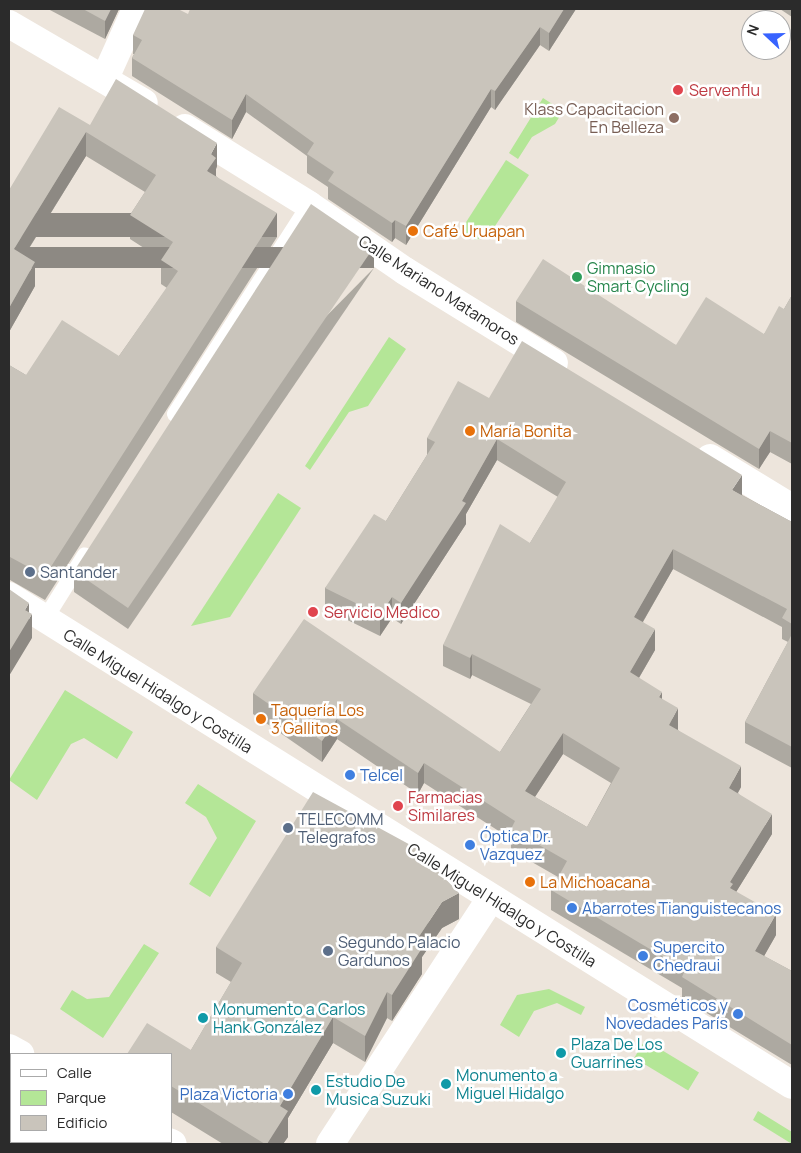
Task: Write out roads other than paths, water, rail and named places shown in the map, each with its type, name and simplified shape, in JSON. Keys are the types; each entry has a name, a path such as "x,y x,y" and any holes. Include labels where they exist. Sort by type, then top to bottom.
{"street":[{"path":"105,78 136,9"},
{"name":"Calle Mariano Matamoros","path":"9,24 105,78 309,205 405,271 573,374"},
{"path":"691,446 792,508"},
{"name":"Calle Miguel Hidalgo y Costilla","path":"9,596 792,1085"},
{"path":"330,1144 491,898"}],"lane":[{"path":"166,428 309,205"},
{"path":"45,619 92,544"}],"place":[{"name":"Servenflu","path":"678,90"},
{"name":"Klass Capacitacion En Belleza","path":"674,118"},
{"name":"Café Uruapan","path":"413,231"},
{"name":"Gimnasio Smart Cycling","path":"577,277"},
{"name":"María Bonita","path":"470,431"},
{"name":"Santander","path":"30,572"},
{"name":"Servicio Medico","path":"313,612"},
{"name":"Taquería Los 3 Gallitos","path":"261,719"},
{"name":"Telcel","path":"350,775"},
{"name":"Farmacias Similares","path":"398,806"},
{"name":"TELECOMM Telegrafos","path":"288,828"},
{"name":"Óptica Dr. Vazquez","path":"470,845"},
{"name":"La Michoacana","path":"530,882"},
{"name":"Abarrotes Tianguistecanos","path":"572,908"},
{"name":"Segundo Palacio Gardunos","path":"328,951"},
{"name":"Supercito Chedraui","path":"643,956"},
{"name":"Cosméticos y Novedades París","path":"738,1014"},
{"name":"Monumento a Carlos Hank González","path":"203,1018"},
{"name":"Plaza De Los Guarrines","path":"561,1053"},
{"name":"Monumento a Miguel Hidalgo","path":"446,1084"},
{"name":"Estudio De Musica Suzuki","path":"316,1090"},
{"name":"Plaza Victoria","path":"288,1094"}]}
